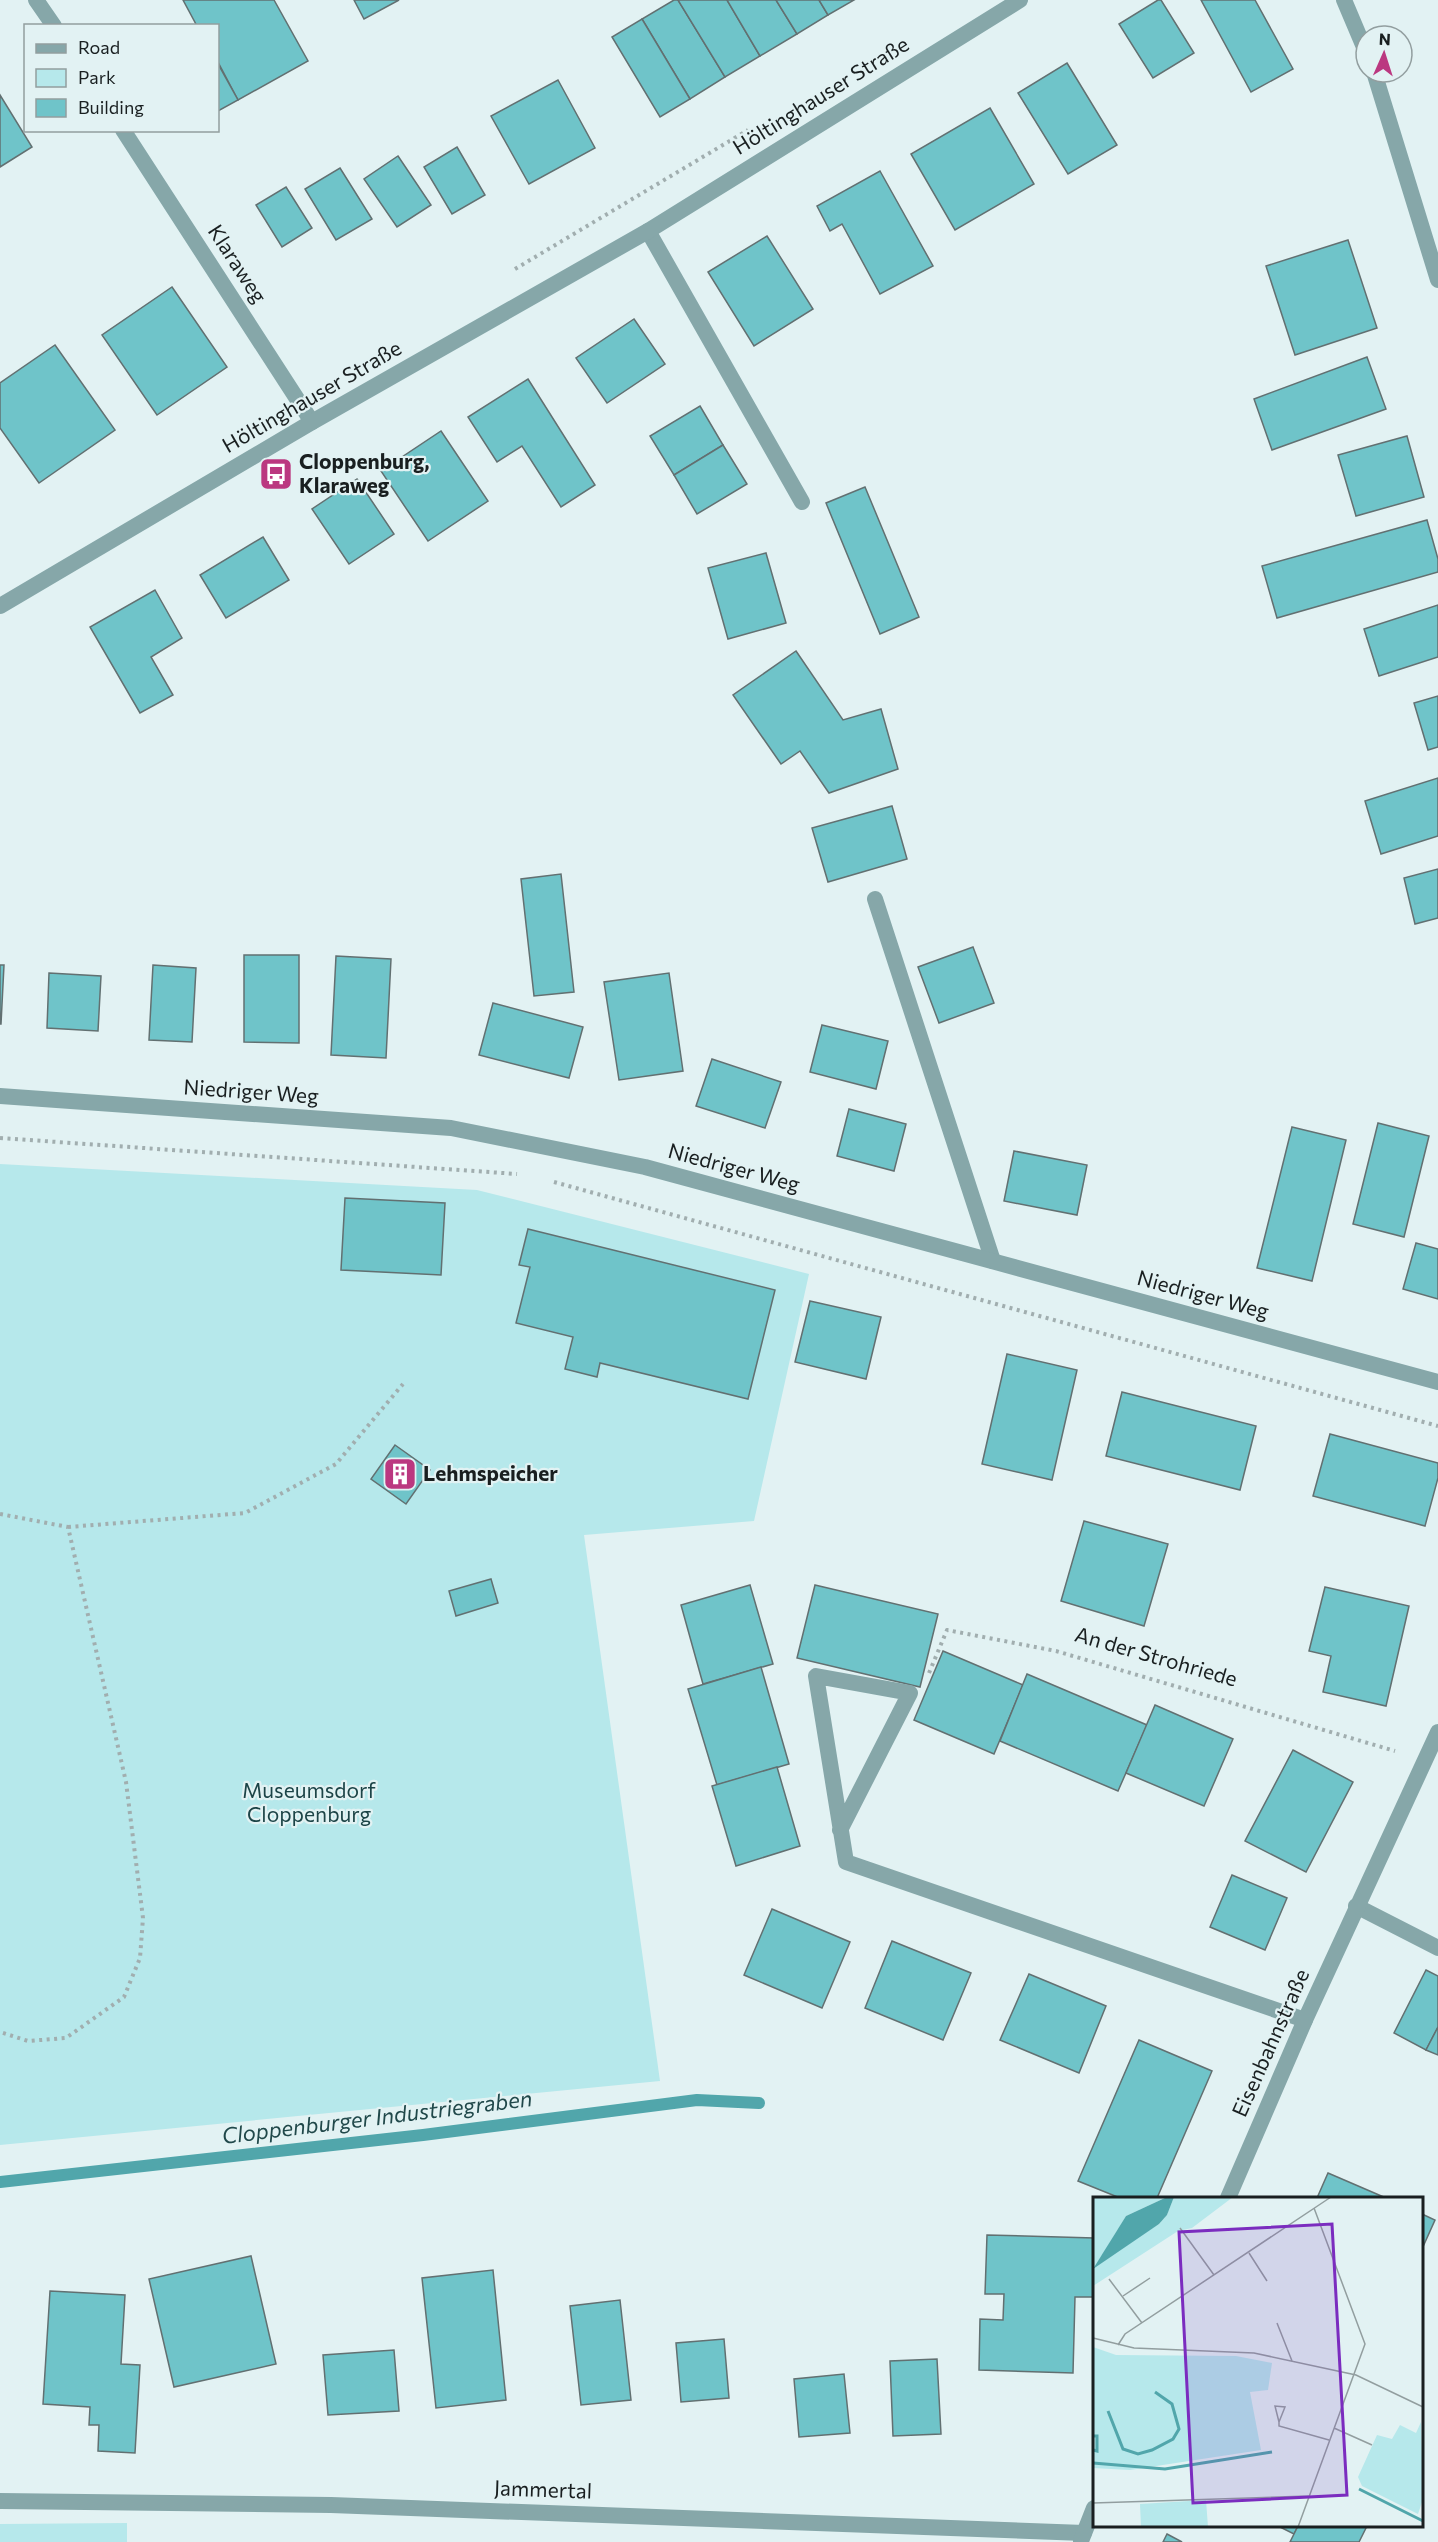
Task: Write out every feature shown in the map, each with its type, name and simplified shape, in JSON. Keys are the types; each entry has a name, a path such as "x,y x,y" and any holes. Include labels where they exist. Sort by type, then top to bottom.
{"street":[{"path":"36,0 53,24"},
{"name":"Höltinghauser Straße","path":"0,606 312,422 648,231 1020,0"},
{"path":"1344,0 1354,24"},
{"path":"1378,84 1438,280"},
{"name":"Klaraweg","path":"124,132 312,422"},
{"path":"648,231 802,502"},
{"path":"875,899 993,1261"},
{"name":"Niedriger Weg","path":"0,1096 451,1128 645,1167 1438,1382"},
{"path":"840,1830 910,1693 816,1676 840,1830 846,1862 1305,2020"},
{"name":"Eisenbahnstraße","path":"1229,2197 1356,1906 1438,1732"},
{"path":"1356,1906 1438,1948"},
{"name":"Jammertal","path":"0,2501 331,2505 1082,2538"},
{"path":"1082,2538 1093,2513"}],"path":[{"path":"0,1138 529,1175"},
{"path":"552,1181 1438,1426"},
{"path":"0,1514 68,1527 245,1513 336,1464 403,1384"},
{"path":"0,2032 28,2041 66,2037 124,1996 140,1958 143,1918 126,1782 68,1527"},
{"name":"An der Strohriede","path":"910,1693 920,1694 947,1630 1056,1651 1425,1760"}],"green space":[{"name":"Museumsdorf Cloppenburg","path":"0,1164 477,1190 809,1274 754,1521 584,1535 660,2081 0,2145"},
{"path":"127,2523 127,2542 0,2542 0,2524"}],"building":[{"path":"183,0 274,0 308,61 238,100 219,64 219,24 196,24"},
{"path":"354,0 399,0 364,19"},
{"path":"674,0 678,0 725,77 690,99 642,19"},
{"path":"678,0 727,0 760,56 725,77"},
{"path":"727,0 776,0 797,34 760,56"},
{"path":"776,0 819,0 828,15 797,34"},
{"path":"819,0 854,0 828,15"},
{"path":"1161,0 1194,53 1153,78 1119,24"},
{"path":"1201,0 1255,0 1293,69 1251,92"},
{"path":"642,19 690,99 660,117 612,37"},
{"path":"1067,63 1117,145 1068,174 1018,93"},
{"path":"219,66 238,100 219,110"},
{"path":"558,80 595,148 529,184 491,116"},
{"path":"0,95 32,147 0,167"},
{"path":"990,108 1034,184 955,230 911,154"},
{"path":"457,147 485,195 452,214 424,167"},
{"path":"398,156 431,205 397,227 364,179"},
{"path":"340,168 372,219 336,240 305,189"},
{"path":"880,171 933,266 880,294 842,224 830,231 817,206"},
{"path":"286,187 312,228 282,247 256,205"},
{"path":"767,236 813,309 754,346 708,272"},
{"path":"1348,240 1377,328 1295,355 1266,266"},
{"path":"172,287 227,367 157,415 102,335"},
{"path":"634,319 665,364 607,403 576,358"},
{"path":"55,345 115,430 39,483 0,428 0,383"},
{"path":"1367,357 1386,409 1272,450 1254,399"},
{"path":"528,379 595,485 561,507 522,446 497,462 468,417"},
{"path":"700,406 723,445 674,475 650,436"},
{"path":"441,431 488,501 428,541 381,471"},
{"path":"1407,436 1424,497 1356,516 1338,455"},
{"path":"723,445 747,484 697,514 674,475"},
{"path":"357,479 394,534 349,564 312,509"},
{"path":"865,487 919,617 880,634 826,503"},
{"path":"1427,520 1438,559 1438,572 1277,618 1262,566"},
{"path":"263,537 289,580 226,618 200,575"},
{"path":"766,553 786,623 728,639 708,568"},
{"path":"155,590 182,638 151,657 173,695 140,713 90,627"},
{"path":"1438,605 1438,657 1379,676 1364,629"},
{"path":"796,651 843,720 881,709 898,769 829,793 800,751 781,764 733,695"},
{"path":"1438,696 1438,747 1428,750 1414,703"},
{"path":"1438,778 1438,836 1381,854 1365,801"},
{"path":"892,806 907,859 828,882 812,828"},
{"path":"1438,869 1438,918 1415,924 1404,878"},
{"path":"561,874 574,992 534,996 521,879"},
{"path":"973,947 994,1003 939,1023 918,967"},
{"path":"244,955 299,955 299,1043 244,1042"},
{"path":"336,956 391,959 386,1058 331,1055"},
{"path":"0,965 4,965 1,1024 0,1024"},
{"path":"153,965 196,968 192,1042 149,1040"},
{"path":"49,973 101,976 98,1031 47,1028"},
{"path":"669,973 683,1071 619,1080 604,982"},
{"path":"493,1003 583,1027 569,1078 479,1055"},
{"path":"822,1025 888,1041 876,1089 810,1072"},
{"path":"712,1059 781,1082 765,1128 696,1106"},
{"path":"849,1109 906,1124 894,1171 837,1156"},
{"path":"1378,1123 1429,1136 1404,1237 1353,1224"},
{"path":"1292,1127 1346,1140 1312,1281 1257,1268"},
{"path":"1014,1151 1087,1165 1077,1215 1004,1201"},
{"path":"345,1198 445,1203 441,1275 341,1270"},
{"path":"528,1229 775,1290 748,1399 600,1363 597,1377 565,1369 573,1337 516,1323 530,1267 519,1265"},
{"path":"1416,1243 1438,1249 1438,1299 1403,1289"},
{"path":"810,1301 881,1317 866,1379 795,1362"},
{"path":"1007,1354 1077,1370 1052,1480 982,1464"},
{"path":"1122,1392 1256,1426 1240,1490 1106,1456"},
{"path":"1330,1434 1438,1463 1438,1478 1425,1526 1313,1496"},
{"name":"Lehmspeicher","path":"395,1445 430,1470 406,1504 371,1479"},
{"path":"1084,1521 1168,1544 1144,1626 1061,1601"},
{"path":"491,1579 498,1603 456,1616 449,1591"},
{"path":"750,1585 773,1664 703,1684 681,1605"},
{"path":"815,1585 938,1614 920,1687 797,1658"},
{"path":"1325,1587 1409,1606 1386,1706 1323,1692 1331,1656 1309,1651"},
{"path":"943,1651 1023,1685 994,1754 914,1720"},
{"path":"761,1667 789,1764 717,1785 688,1689"},
{"path":"1027,1674 1147,1725 1118,1791 1000,1741"},
{"path":"1155,1705 1233,1739 1204,1806 1126,1773"},
{"path":"1293,1750 1353,1782 1306,1872 1245,1841"},
{"path":"777,1767 800,1846 736,1866 712,1786"},
{"path":"1232,1875 1287,1898 1265,1950 1210,1927"},
{"path":"772,1909 850,1942 822,2008 744,1975"},
{"path":"892,1941 971,1973 943,2040 865,2008"},
{"path":"1426,1970 1438,1976 1438,2027 1426,2050 1394,2033"},
{"path":"1029,1974 1106,2006 1079,2073 1000,2040"},
{"path":"1438,2027 1438,2055 1426,2050"},
{"path":"1139,2040 1212,2071 1157,2197 1118,2197 1078,2181"},
{"path":"1328,2173 1384,2197 1317,2197"},
{"path":"1423,2214 1435,2220 1423,2247"},
{"path":"987,2235 1093,2238 1093,2297 1075,2297 1073,2373 979,2370 980,2319 1003,2320 1004,2294 985,2294"},
{"path":"251,2256 276,2364 174,2387 149,2279"},
{"path":"493,2270 506,2400 436,2408 422,2278"},
{"path":"50,2291 125,2295 121,2364 140,2365 135,2453 98,2451 99,2425 89,2425 90,2407 43,2404"},
{"path":"620,2300 631,2400 581,2405 570,2306"},
{"path":"724,2339 729,2398 681,2402 676,2343"},
{"path":"394,2350 399,2411 328,2415 323,2355"},
{"path":"937,2359 941,2434 893,2436 890,2361"},
{"path":"844,2374 850,2433 799,2437 794,2379"},
{"path":"1280,2527 1298,2527 1294,2534"},
{"path":"1298,2527 1366,2527 1359,2542 1290,2542"},
{"path":"1167,2534 1182,2542 1163,2542"}],"waterway":[{"name":"Cloppenburger Industriegraben","path":"0,2182 423,2135 697,2100 759,2103"}],"place":[{"name":"Cloppenburg, Klaraweg","path":"276,474"},
{"name":"Lehmspeicher","path":"400,1474"}]}
